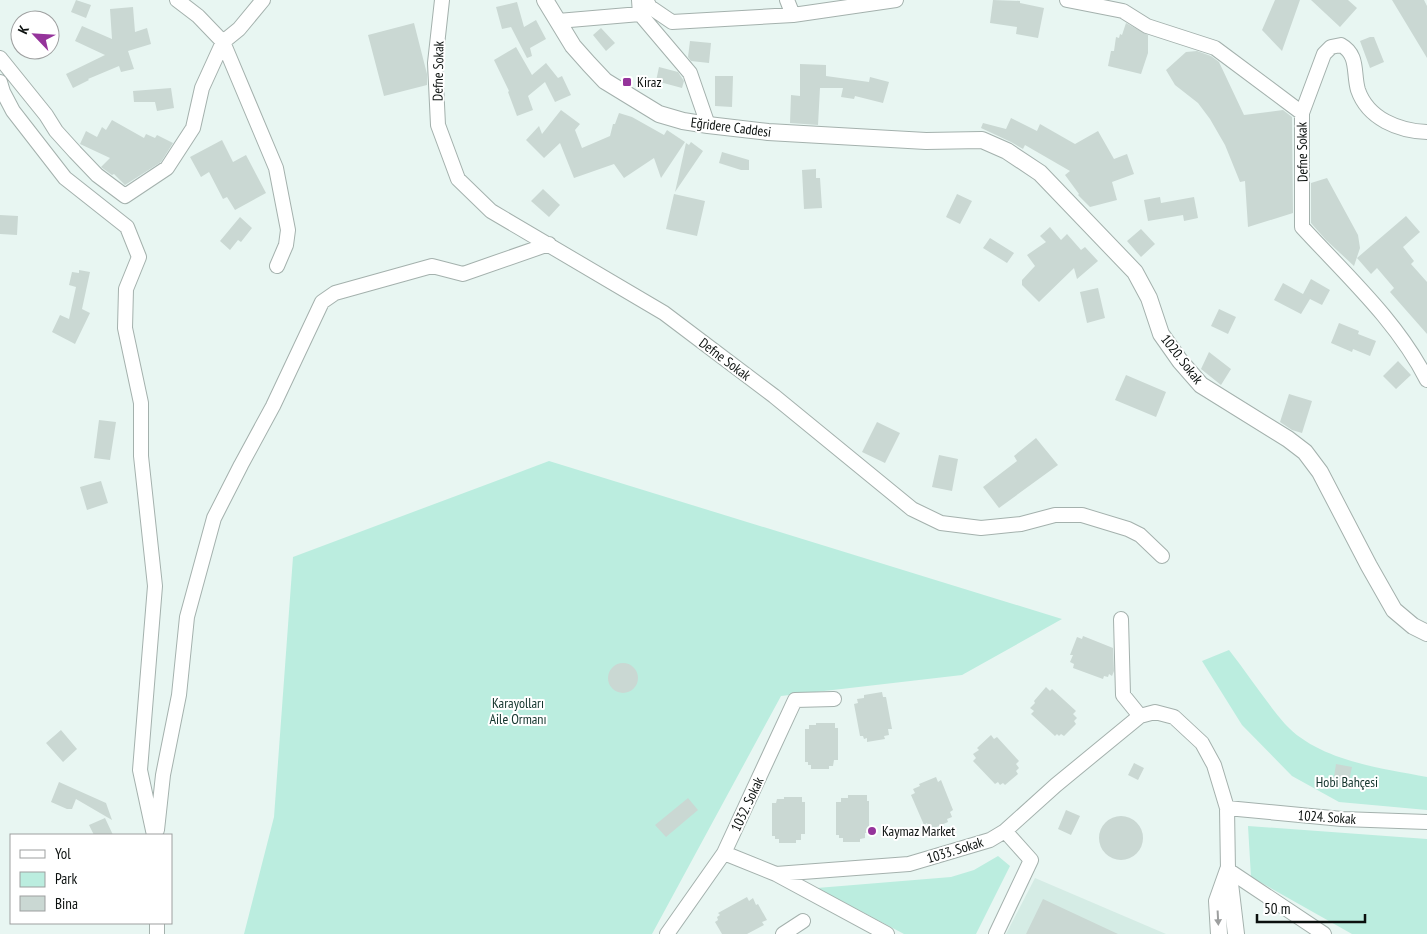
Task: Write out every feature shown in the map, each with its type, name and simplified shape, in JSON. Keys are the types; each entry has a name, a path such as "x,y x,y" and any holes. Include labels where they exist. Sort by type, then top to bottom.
{"street":[{"path":"177,0 198,16 223,42 276,168 288,230 286,245 277,266"},
{"path":"0,58 68,145 97,175 126,196 167,168 193,128 202,88 223,42 239,30 263,0"},
{"name":"Defne Sokak","path":"442,0 435,63 438,125 458,179 490,210 664,313 774,396 912,508 941,523 982,528 1021,524 1056,515 1082,516 1128,529 1140,535 1162,556"},
{"name":"Eğridere Caddesi","path":"545,0 574,46 606,81 658,114 682,121 768,132 926,141 969,139"},
{"path":"639,0 640,14 690,73 708,125"},
{"path":"646,0 650,7 672,22 793,16 896,0"},
{"path":"787,0 793,16"},
{"name":"Defne Sokak","path":"1067,0 1123,11 1148,26 1215,48 1302,113 1302,228 1388,319 1416,359 1427,380"},
{"path":"558,21 640,14"},
{"path":"1302,113 1324,54 1331,47 1341,45 1349,50 1353,58 1358,90 1369,108 1384,122 1410,132 1427,132"},
{"path":"0,82 13,112 65,178 127,227 139,258 126,289 125,328 141,403 141,456 155,586 140,770 155,834"},
{"name":"1020. Sokak","path":"969,139 982,140 1007,151 1040,173 1051,183 1135,272 1148,298 1161,334 1200,385 1288,439 1305,452 1320,472 1394,610 1413,626 1427,632"},
{"path":"155,834 163,775 179,695 188,617 214,518 273,406 322,302 335,293 432,266 463,274 549,244"},
{"path":"1121,619 1123,695 1140,716 1155,712 1174,717 1202,743 1214,766 1227,808 1228,870 1236,934"},
{"name":"1032. Sokak","path":"667,934 724,853 795,700 834,699"},
{"name":"1033. Sokak","path":"724,853 776,874 909,864 990,840 1006,832 1056,785 1140,716"},
{"name":"1024. Sokak","path":"1227,808 1342,819 1427,822"},
{"path":"996,934 1031,860 1006,832"},
{"path":"1218,934 1217,901 1228,870"},
{"path":"1228,870 1324,934"},
{"path":"776,874 887,934"},
{"path":"783,934 803,920"}],"shaded area":[{"path":"1035,878 1166,934 1006,934"}],"green space":[{"name":"Karayolları Aile Ormanı","path":"549,461 1062,619 962,675 781,696 652,934 244,934 274,817 293,557"},
{"name":"Hobi Bahçesi","path":"1229,650 1285,724 1299,737 1315,747 1352,761 1427,777 1427,810 1339,802 1292,776 1242,725 1202,661"},
{"path":"1248,826 1427,839 1427,934 1352,934 1251,877"},
{"path":"998,856 1010,866 976,934 904,934 817,888 951,877 974,870"}],"building":[{"path":"76,0 91,5 86,18 71,12"},
{"path":"993,0 1020,1 1020,3 1044,8 1038,38 1016,34 1017,27 990,23"},
{"path":"1275,0 1300,0 1282,51 1262,30"},
{"path":"1311,0 1348,0 1357,8 1340,27"},
{"path":"1392,0 1424,0 1427,6 1427,58"},
{"path":"517,2 524,27 536,20 546,39 530,48 532,56 527,58 511,27 502,29 496,7"},
{"path":"133,7 135,32 147,28 151,44 128,51 134,69 121,72 119,66 88,79 73,88 66,74 105,55 75,41 82,26 112,39 110,9"},
{"path":"414,23 427,74 427,85 384,96 368,35"},
{"path":"1126,23 1148,35 1148,53 1141,74 1108,66 1111,51 1114,51 1116,37 1119,38 1120,34 1122,35"},
{"path":"601,28 615,43 606,51 593,35"},
{"path":"1374,37 1384,62 1370,68 1360,41"},
{"path":"690,41 711,43 709,63 691,61 688,57"},
{"path":"516,47 532,75 546,63 558,78 562,76 571,95 555,102 545,82 528,96 533,110 517,116 509,91 494,60"},
{"path":"1197,51 1211,56 1219,62 1244,115 1283,110 1292,117 1293,213 1248,227 1245,181 1240,182 1225,145 1210,119 1198,103 1175,85 1166,70 1186,52"},
{"path":"800,64 826,65 826,76 869,82 870,77 889,82 883,103 855,96 854,99 841,97 843,88 820,88 818,125 790,123 791,95 800,96"},
{"path":"659,67 678,72 684,81 682,88 656,81"},
{"path":"715,76 733,76 732,107 715,106"},
{"path":"171,88 174,108 157,111 155,102 134,102 133,91"},
{"path":"561,110 580,124 575,130 582,148 610,136 613,124 615,124 619,113 632,117 664,135 667,130 685,142 661,178 654,158 624,178 614,164 574,178 560,143 544,158 526,140 539,126 542,134"},
{"path":"1011,118 1037,131 1040,124 1075,144 1098,131 1114,159 1127,154 1134,174 1112,182 1117,200 1090,207 1078,195 1065,175 1070,171 1025,145 1023,149 981,128 983,123 1006,129"},
{"path":"112,120 144,138 146,134 155,138 157,135 173,143 161,162 125,185 114,174 112,175 101,167 110,158 80,144 86,131 97,137 102,127 106,130"},
{"path":"222,140 233,162 246,155 266,193 235,210 227,197 223,199 209,172 201,177 190,157"},
{"path":"691,142 703,151 675,192 686,143 689,145"},
{"path":"722,152 749,160 749,170 741,170 719,163"},
{"path":"816,169 816,178 820,178 822,208 804,209 802,170"},
{"path":"1327,178 1358,235 1360,248 1354,266 1311,223 1311,183"},
{"path":"543,189 560,205 549,217 531,201"},
{"path":"674,194 705,201 697,236 666,229"},
{"path":"957,194 972,201 960,224 946,217"},
{"path":"1160,197 1161,203 1194,197 1198,218 1184,221 1183,215 1148,221 1144,200"},
{"path":"0,215 18,216 17,235 0,234"},
{"path":"1406,216 1420,232 1403,247 1414,261 1411,264 1427,282 1427,334 1390,292 1394,288 1377,268 1371,274 1357,258"},
{"path":"240,217 252,228 241,242 238,240 230,250 220,241"},
{"path":"1050,227 1061,240 1067,234 1081,250 1085,247 1098,261 1077,279 1074,268 1039,302 1022,285 1022,280 1035,266 1027,255 1046,242 1040,236"},
{"path":"1141,229 1155,244 1141,257 1127,241"},
{"path":"990,238 1014,253 1007,263 983,248"},
{"path":"79,270 90,272 82,309 90,313 75,344 52,332 60,315 69,319 76,287 69,285 72,272 79,273"},
{"path":"1311,279 1330,290 1322,305 1310,299 1301,314 1274,300 1283,283 1303,294"},
{"path":"1098,288 1105,318 1087,323 1080,292"},
{"path":"1219,309 1236,317 1228,334 1211,326"},
{"path":"1339,323 1359,331 1358,334 1376,341 1370,356 1353,349 1352,352 1331,343"},
{"path":"1209,352 1231,369 1221,385 1201,369"},
{"path":"1398,361 1411,375 1396,389 1383,376"},
{"path":"1126,375 1166,392 1156,417 1115,400"},
{"path":"1289,394 1312,401 1302,433 1292,430 1280,422"},
{"path":"99,420 116,422 110,460 94,458"},
{"path":"877,422 900,433 885,463 862,452"},
{"path":"1036,438 1058,465 999,508 983,487 1017,461 1014,456"},
{"path":"939,455 958,459 952,491 932,487"},
{"path":"101,481 108,503 87,510 80,487"},
{"path":"1083,636 1113,648 1114,671 1112,676 1109,674 1108,677 1104,676 1103,679 1073,668 1074,664 1070,662 1073,655 1070,655 1077,637 1082,639"},
{"path":"623,663 629,664 637,672 637,684 629,692 623,693 617,692 609,684 608,678 609,672 617,664"},
{"path":"1046,687 1050,691 1052,689 1076,711 1073,714 1077,718 1074,721 1076,724 1064,736 1057,734 1055,736 1031,714 1034,711 1030,708"},
{"path":"882,692 883,697 886,697 892,729 888,729 889,735 884,736 885,739 867,742 867,738 864,739 863,736 860,736 854,704 858,703 857,699 864,698 864,695"},
{"path":"816,723 835,723 835,728 838,728 838,760 834,760 833,766 829,766 829,769 811,769 811,765 805,762 805,729 809,729 809,725 816,725"},
{"path":"61,730 77,749 63,762 46,743"},
{"path":"991,735 994,739 997,737 1019,761 1016,764 1019,768 1016,771 1018,774 1005,785 1003,783 1000,785 998,782 995,784 973,761 976,758 973,754 979,750 977,748"},
{"path":"1134,763 1144,768 1138,780 1128,775"},
{"path":"1336,764 1352,767 1348,786 1333,783"},
{"path":"936,777 938,782 941,780 953,810 950,812 952,817 947,819 948,822 932,829 931,825 928,826 927,823 924,825 911,795 915,793 913,789 920,786 919,784"},
{"path":"59,782 106,803 112,820 76,799 72,809 67,809 51,802"},
{"path":"848,795 867,795 867,801 869,801 869,833 865,833 865,838 860,839 860,842 843,842 843,838 839,838 839,835 836,835 836,802 841,802 841,798 848,798"},
{"path":"784,797 802,797 802,802 805,802 805,834 801,834 801,840 796,840 796,843 779,843 779,839 775,839 775,836 772,836 772,803 776,803 777,799 784,799"},
{"path":"688,798 698,810 666,837 655,825"},
{"path":"1066,810 1080,816 1071,835 1058,829"},
{"path":"1117,816 1125,816 1137,822 1143,838 1137,854 1125,860 1117,860 1105,854 1099,842 1099,834 1105,822"},
{"path":"105,818 113,834 94,834 89,825"},
{"path":"747,897 749,901 753,898 756,905 758,904 767,920 762,922 764,925 747,934 722,934 715,922 720,915 718,913"},
{"path":"1043,899 1118,934 1026,934"}],"place":[{"name":"Kiraz","path":"627,82"},
{"name":"Kaymaz Market","path":"872,831"}]}
